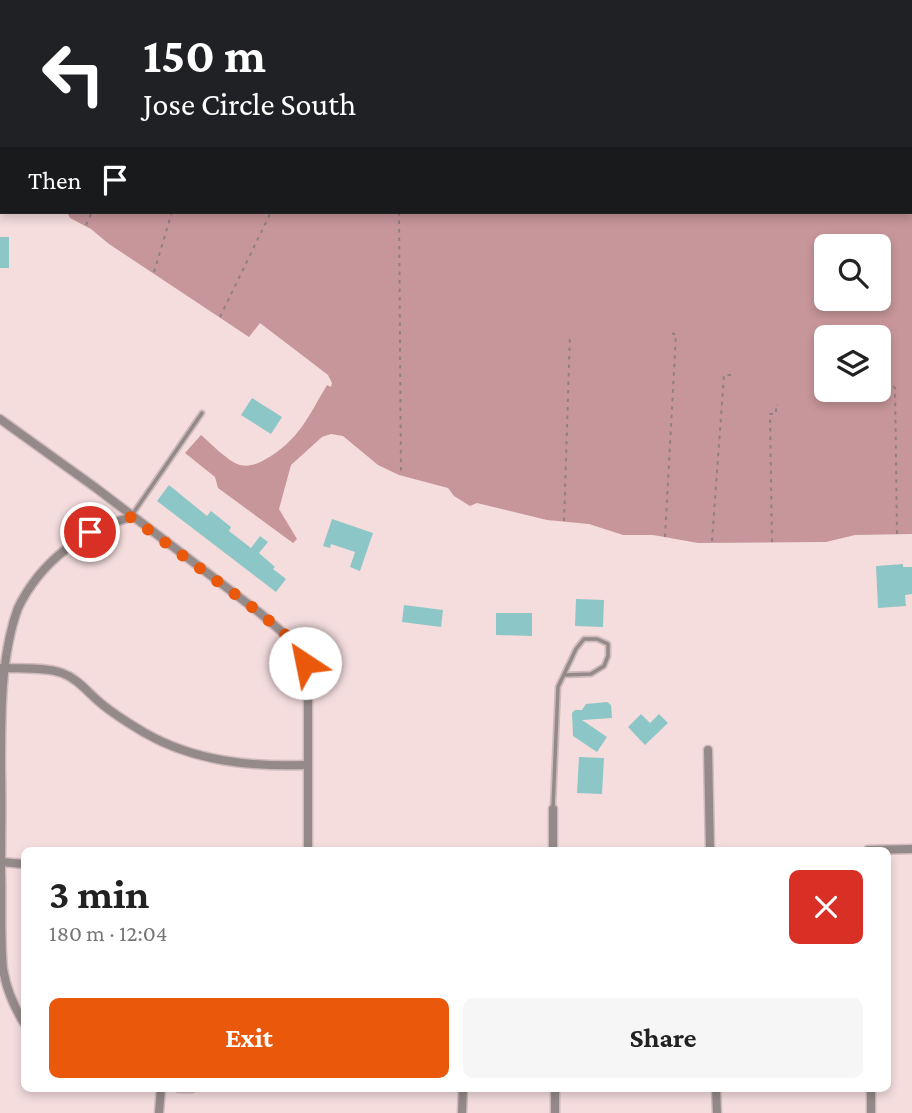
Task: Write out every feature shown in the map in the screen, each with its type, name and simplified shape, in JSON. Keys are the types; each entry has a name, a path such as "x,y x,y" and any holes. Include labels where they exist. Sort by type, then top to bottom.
{"street":[{"path":"0,419 80,476 260,613 302,649 308,678 307,847"},
{"path":"21,1018 3,969 0,946 2,668 6,642 17,611 30,588 63,551 90,532 131,517"},
{"path":"2,668 60,673 82,685 126,721 158,740 186,751 223,761 256,765 306,765"},
{"path":"708,750 710,847"},
{"path":"553,809 553,847"},
{"path":"891,849 912,849"},
{"path":"1,862 21,864"},
{"path":"159,1113 161,1092"},
{"path":"462,1113 463,1092"},
{"path":"555,1092 555,1113"},
{"path":"716,1092 717,1113"},
{"path":"871,1092 871,1113"}],"lane":[{"path":"131,517 202,413"},
{"path":"553,809 558,687 576,649 584,639 597,639 608,644 608,656 604,666 591,674 564,675"}],"path":[{"path":"86,225 91,214"},
{"path":"154,272 171,214"},
{"path":"220,317 270,214"},
{"path":"399,214 401,475"},
{"path":"564,521 570,334"},
{"path":"665,537 676,334 668,334"},
{"path":"712,541 724,375 732,375"},
{"path":"891,385 895,388 897,534"},
{"path":"772,542 770,414 776,414 778,405"}],"shaded area":[{"path":"68,214 912,214 912,534 855,535 826,542 698,543 653,535 623,535 589,524 547,520 477,503 470,506 454,496 448,488 399,475 378,465 343,436 331,434 322,437 291,465 279,509 297,539 293,543 218,488 215,477 185,453 201,435 240,465 253,465 266,459 287,444 302,427 327,385 331,387 328,375 260,323 249,337 109,244 91,229 70,218"}],"building":[{"path":"0,237 9,237 9,268 0,268"},
{"path":"252,398 282,417 271,434 241,415"},
{"path":"169,485 207,516 211,511 231,527 229,531 251,548 260,536 268,542 259,553 286,579 276,592 157,501"},
{"path":"332,519 373,533 360,571 350,567 355,552 331,544 330,548 323,546"},
{"path":"903,564 903,567 912,567 912,594 905,595 906,606 878,608 876,566"},
{"path":"576,599 604,600 603,627 575,626"},
{"path":"404,605 443,610 441,627 402,622"},
{"path":"496,613 532,613 532,636 496,635"},
{"path":"607,702 611,705 612,718 582,720 607,737 597,752 573,736 572,713 582,710 586,704"},
{"path":"641,714 650,723 659,714 668,723 645,745 628,727"},
{"path":"579,757 604,758 602,794 577,793"}],"route":[{"path":"90,532 131,517 260,613 302,649 305,663"}]}
